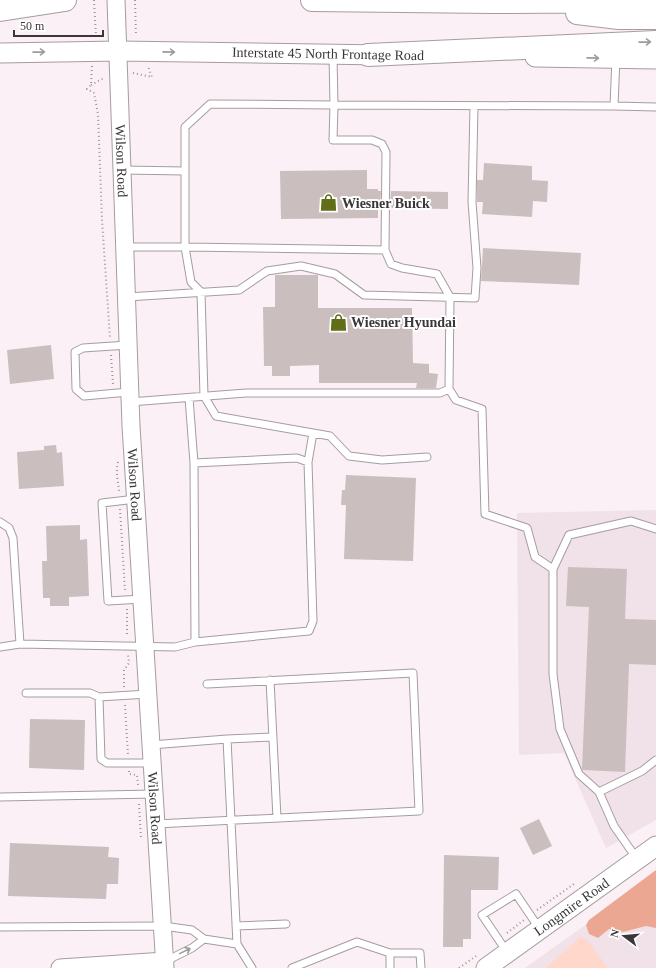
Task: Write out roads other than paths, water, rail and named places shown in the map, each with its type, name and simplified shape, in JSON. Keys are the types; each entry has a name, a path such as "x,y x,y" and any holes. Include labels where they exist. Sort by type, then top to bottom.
{"highway":[{"path":"0,10 65,0"},
{"path":"312,0 492,2 656,1"},
{"path":"492,2 619,18 656,18"},
{"path":"368,55 656,42"}],"main road":[{"name":"Interstate 45 North Frontage Road","path":"0,53 118,43 333,54 656,59"},
{"name":"Longmire Road","path":"486,968 656,846"}],"street":[{"name":"Wilson Road","path":"116,0 130,397 165,965"},
{"path":"60,968 165,965"}],"lane":[{"path":"333,54 333,140 372,140 382,144 386,152 385,250 391,264 402,268 438,274 450,297 449,389 456,400 482,409 485,514 527,528 535,557 553,569"},
{"path":"614,106 616,58"},
{"path":"427,457 382,460 349,456 330,436 216,416 204,396 201,292 191,282 185,247 185,127 210,104 656,107"},
{"path":"127,297 239,290 267,271 301,266 335,274 364,295 475,298 477,268 472,202 474,106"},
{"path":"123,170 185,171"},
{"path":"125,248 185,247 385,250"},
{"path":"128,345 83,348 75,352 76,389 84,396 189,398 246,393 440,393 449,389"},
{"path":"189,398 194,463 195,642"},
{"path":"0,647 20,644 175,647 195,642 308,632 313,621 308,462 312,433"},
{"path":"194,463 297,458 308,462"},
{"path":"136,499 102,503 103,526 108,601 142,599"},
{"path":"637,859 614,826 599,792 580,774 560,729 553,674 553,569 569,535 631,521 656,529"},
{"path":"0,522 9,528 13,538 20,644"},
{"path":"156,824 419,811 413,673 207,684"},
{"path":"270,680 277,818"},
{"path":"26,693 90,693 99,697 148,694"},
{"path":"99,697 101,759 103,762 107,764 152,763"},
{"path":"151,745 273,737"},
{"path":"227,739 237,944 252,968"},
{"path":"599,792 642,771 656,760"},
{"path":"0,797 154,794"},
{"path":"507,952 482,915 516,894 539,929"},
{"path":"236,926 286,924"},
{"path":"0,927 163,926 192,930 204,939 237,944"},
{"path":"165,965 204,939"},
{"path":"292,968 357,942 390,953 420,953 421,968"},
{"path":"390,953 390,968"}],"place":[{"name":"Wiesner Buick","path":"329,203"},
{"name":"Wiesner Hyundai","path":"338,322"}]}
